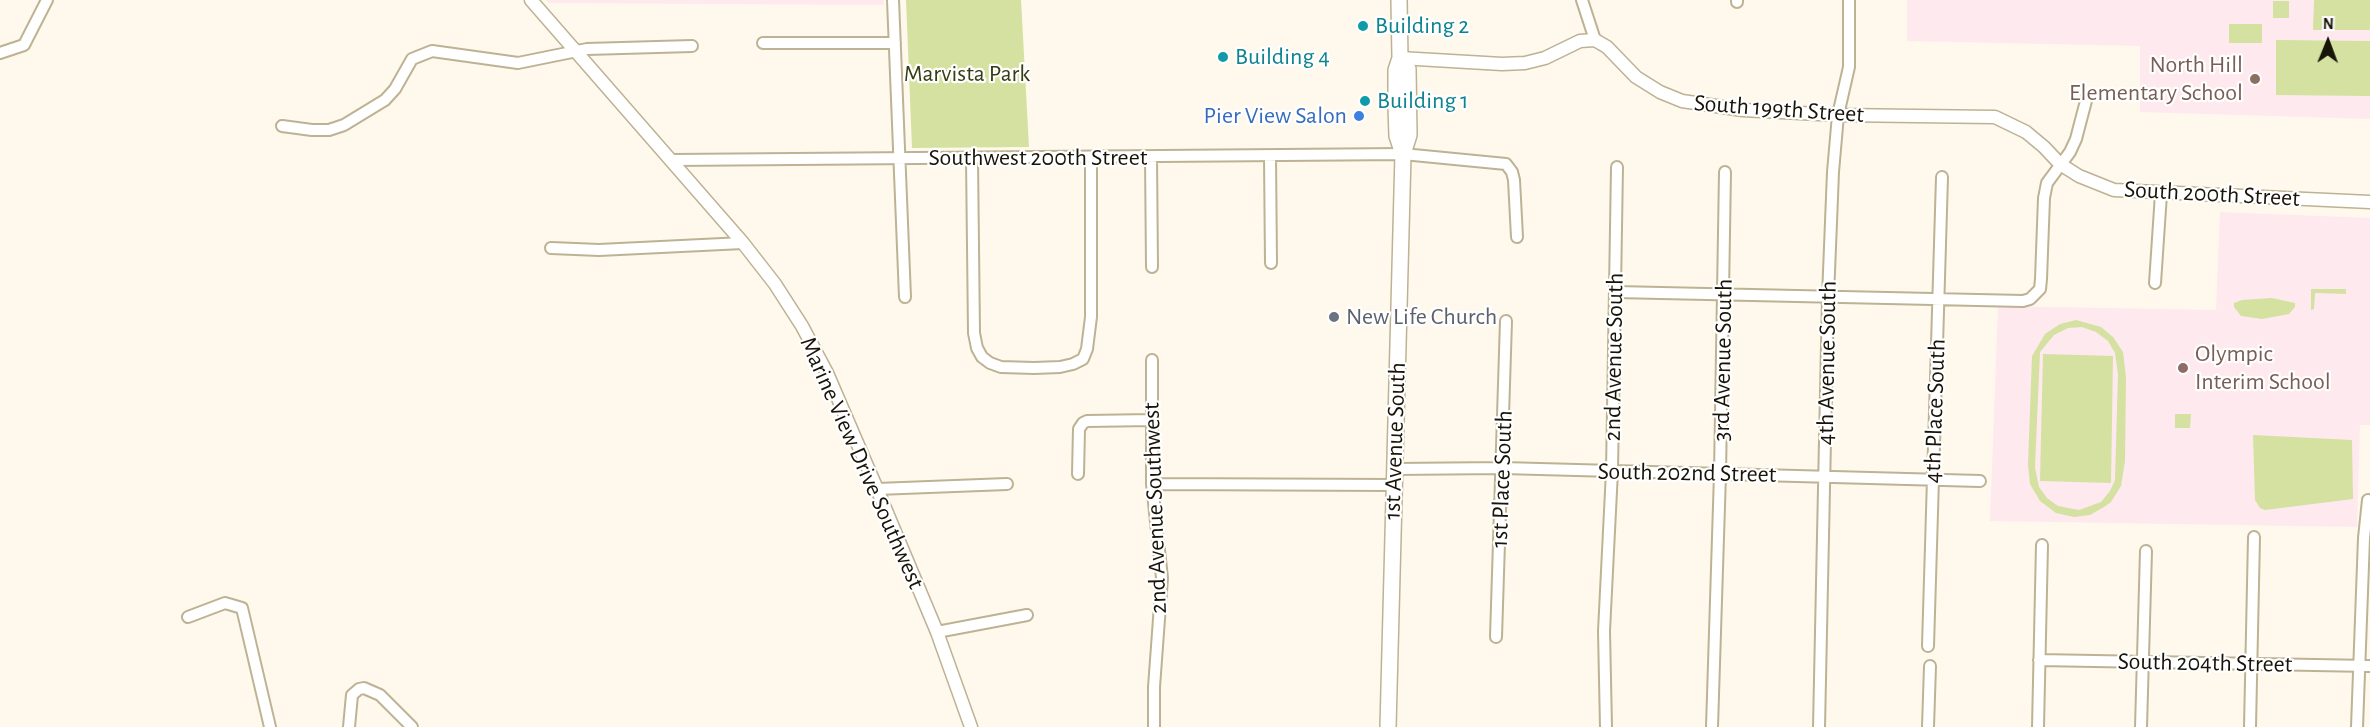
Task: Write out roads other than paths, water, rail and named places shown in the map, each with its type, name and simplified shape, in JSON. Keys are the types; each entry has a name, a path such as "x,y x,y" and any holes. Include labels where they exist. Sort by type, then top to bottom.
{"main road":[{"name":"1st Avenue South","path":"1388,727 1403,154 1409,135 1408,69 1400,58 1399,0"}],"street":[{"path":"0,54 24,45 47,0"},
{"name":"Marine View Drive Southwest","path":"531,0 673,160 743,243 775,284 807,336 827,373 937,632 971,727"},
{"path":"893,0 905,297"},
{"path":"1400,58 1502,64 1525,63 1545,58 1580,41 1595,40 1582,0"},
{"name":"4th Avenue South","path":"1819,727 1828,297 1833,172 1838,116 1850,67 1849,0"},
{"name":"South 199th Street","path":"1595,40 1607,47 1636,77 1660,92 1682,101 1733,109 1838,116 1995,117 2026,132 2060,164"},
{"path":"763,43 895,43"},
{"path":"282,126 328,130 344,125 385,100 395,89 412,59 432,51 518,63 587,49 692,46"},
{"path":"1616,292 2023,301 2035,296 2040,289 2044,198 2047,183 2070,152 2076,139 2087,97"},
{"path":"1403,154 1506,164 1514,180 1517,237"},
{"name":"Southwest 200th Street","path":"673,160 1403,154"},
{"path":"1270,156 1271,263"},
{"path":"1151,157 1152,267"},
{"path":"972,159 974,333 977,348 982,357 1000,367 1060,367 1083,359 1090,336 1091,158"},
{"name":"South 200th Street","path":"2060,164 2079,176 2114,190 2370,202"},
{"name":"2nd Avenue South","path":"1606,727 1604,631 1612,471 1617,167"},
{"name":"3rd Avenue South","path":"1712,727 1720,474 1725,172"},
{"name":"4th Place South","path":"1928,646 1942,177"},
{"path":"2155,284 2161,194"},
{"path":"550,248 599,250 743,243"},
{"name":"1st Place South","path":"1496,637 1506,321"},
{"name":"2nd Avenue Southwest","path":"1152,360 1152,484 1162,578 1154,687 1154,727"},
{"path":"1078,474 1079,429 1083,423 1087,421 1152,420"},
{"name":"South 202nd Street","path":"1394,469 1503,468 1980,481"},
{"path":"877,489 1007,484"},
{"path":"1152,484 1394,485"},
{"path":"2357,727 2365,666 2364,538 2368,500"},
{"path":"2250,727 2254,537"},
{"path":"2038,727 2042,545"},
{"path":"2141,727 2146,552"},
{"path":"188,617 225,603 242,608 270,727"},
{"path":"937,632 1027,615"},
{"name":"South 204th Street","path":"2039,660 2365,666"},
{"path":"1928,727 1930,666"},
{"path":"349,727 352,695 358,689 364,688 380,695 412,727"}],"place":[{"name":"Building 2","path":"1363,26"},
{"name":"Building 4","path":"1223,57"},
{"name":"North Hill Elementary School","path":"2255,79"},
{"name":"Building 1","path":"1365,101"},
{"name":"Pier View Salon","path":"1359,116"},
{"name":"New Life Church","path":"1334,317"},
{"name":"Olympic Interim School","path":"2183,368"}],"park label":[{"name":"Marvista Park","path":"967,74"}]}
